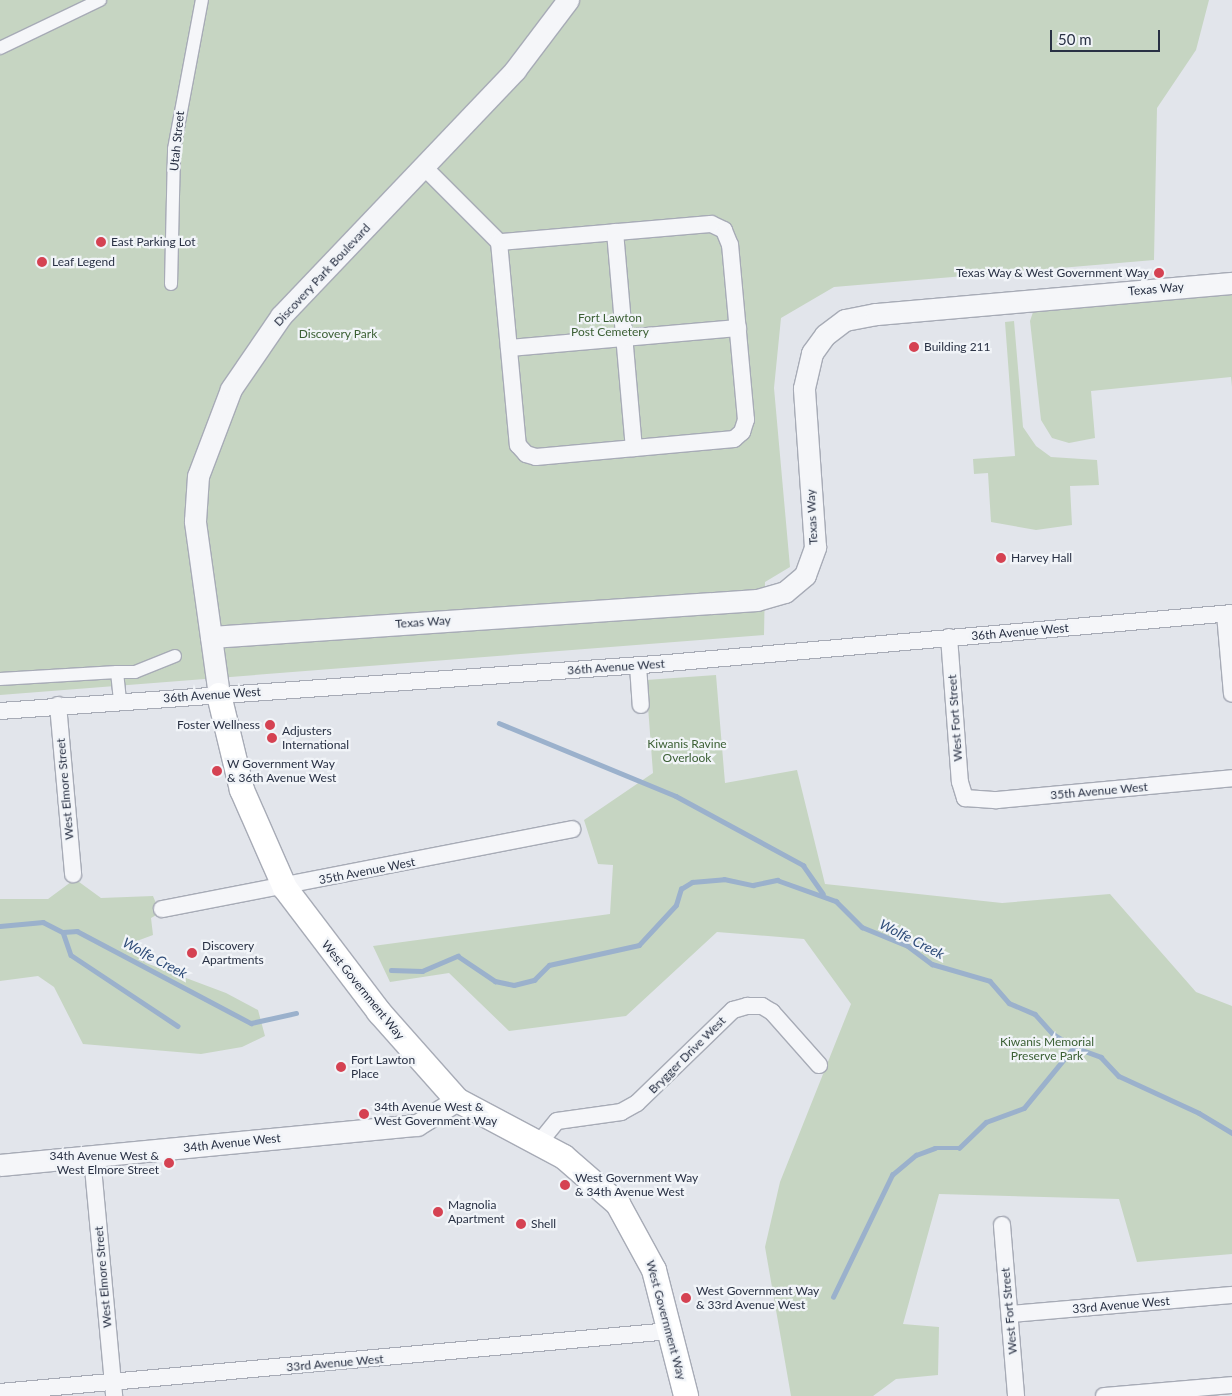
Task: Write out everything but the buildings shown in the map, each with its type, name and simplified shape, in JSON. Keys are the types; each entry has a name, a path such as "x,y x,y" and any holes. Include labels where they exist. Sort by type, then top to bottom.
{"main road":[{"name":"West Government Way","path":"220,695 242,790 285,888 378,1012 457,1100 539,1143 593,1178 628,1217 654,1270 686,1396"}],"street":[{"path":"0,48 100,0"},
{"name":"Utah Street","path":"171,284 174,149 202,0"},
{"name":"Discovery Park Boulevard","path":"220,695 195,521 198,476 212,431 231,389 281,316 515,70 568,0"},
{"path":"423,166 499,242 518,445 526,454 536,457 734,439 742,432 746,420 738,328 730,245 724,230 711,224 499,242"},
{"path":"615,232 634,448"},
{"name":"Texas Way","path":"212,637 757,600 785,592 806,575 815,547 804,388 812,353 825,335 845,320 876,314 1232,283"},
{"path":"509,348 738,328"},
{"path":"1229,614 1232,694"},
{"name":"36th Avenue West","path":"0,711 58,705 638,666 1229,614"},
{"name":"West Fort Street","path":"949,638 960,782 965,798"},
{"path":"0,679 117,672 149,668 175,656"},
{"path":"638,666 641,705"},
{"path":"117,672 120,701"},
{"name":"West Elmore Street","path":"58,705 73,874"},
{"name":"35th Avenue West","path":"965,798 997,800 1232,778"},
{"name":"35th Avenue West","path":"162,909 285,888 572,830"},
{"name":"Brygger Drive West","path":"539,1143 557,1121 621,1112 653,1090 733,1010 746,1006 762,1006 772,1012 819,1064"},
{"name":"34th Avenue West","path":"0,1165 417,1125 457,1100"},
{"name":"West Elmore Street","path":"92,1157 114,1390"},
{"name":"West Fort Street","path":"1002,1225 1016,1396"},
{"name":"33rd Avenue West","path":"1010,1314 1232,1295"},
{"name":"33rd Avenue West","path":"0,1392 114,1390 670,1331"},
{"path":"1104,1396 1232,1385"}],"green space":[{"name":"Discovery Park","path":"0,0 1209,0 1196,50 1157,108 1154,260 834,287 781,318 774,388 790,567 765,582 764,635 0,695"},
{"path":"1232,288 1232,387 1231,377 1091,391 1095,438 1069,443 1052,438 1041,420 1030,321 1033,312 1044,305"},
{"path":"1014,321 1023,427 1036,446 1051,457 1097,460 1099,485 1070,486 1072,525 1036,530 991,522 988,473 974,474 973,459 1015,456 1005,322"},
{"name":"Kiwanis Memorial Preserve Park","path":"716,675 725,783 797,770 825,884 1002,903 1110,894 1196,992 1232,1006 1232,1254 1137,1262 1119,1199 939,1194 903,1324 939,1327 938,1375 896,1379 873,1396 791,1396 765,1247 780,1182 851,1004 804,939 717,932 626,1016 509,1031 449,973 390,982 373,946 610,914 613,865 598,864 584,820 653,773 646,680"},
{"path":"75,879 101,898 153,896 160,913 151,918 153,935 126,945 146,963 226,993 258,1010 265,1036 242,1047 201,1054 83,1044 54,987 38,976 0,981 0,899 48,899"}],"waterway":[{"path":"499,723 676,796 803,865 823,894"},
{"name":"Wolfe Creek","path":"391,970 422,971 458,956 495,981 514,985 534,980 549,965 639,945 676,905 681,889 692,882 724,879 753,885 777,880 836,901 862,927 908,946 932,964 990,981 1009,1003 1035,1014 1053,1034 1074,1047 1101,1057 1119,1076 1199,1113 1232,1133"},
{"name":"Wolfe Creek","path":"0,926 43,922 63,932 77,931 251,1023 296,1013"},
{"path":"63,932 71,955 178,1026"},
{"path":"833,1297 892,1175 916,1155 935,1148 959,1148 986,1122 1024,1108 1074,1047"}],"place":[{"name":"East Parking Lot","path":"101,242"},
{"name":"Leaf Legend","path":"42,262"},
{"name":"Texas Way & West Government Way","path":"1159,273"},
{"name":"Building 211","path":"914,347"},
{"name":"Harvey Hall","path":"1001,558"},
{"name":"Foster Wellness","path":"270,725"},
{"name":"Adjusters International","path":"272,738"},
{"name":"W Government Way & 36th Avenue West","path":"217,771"},
{"name":"Discovery Apartments","path":"192,953"},
{"name":"Fort Lawton Place","path":"341,1067"},
{"name":"34th Avenue West & West Government Way","path":"364,1114"},
{"name":"34th Avenue West & West Elmore Street","path":"169,1163"},
{"name":"West Government Way & 34th Avenue West","path":"565,1185"},
{"name":"Magnolia Apartment","path":"438,1212"},
{"name":"Shell","path":"521,1224"},
{"name":"West Government Way & 33rd Avenue West","path":"686,1298"}],"park label":[{"name":"Fort Lawton Post Cemetery","path":"610,325"},
{"name":"Kiwanis Ravine Overlook","path":"687,751"}]}
